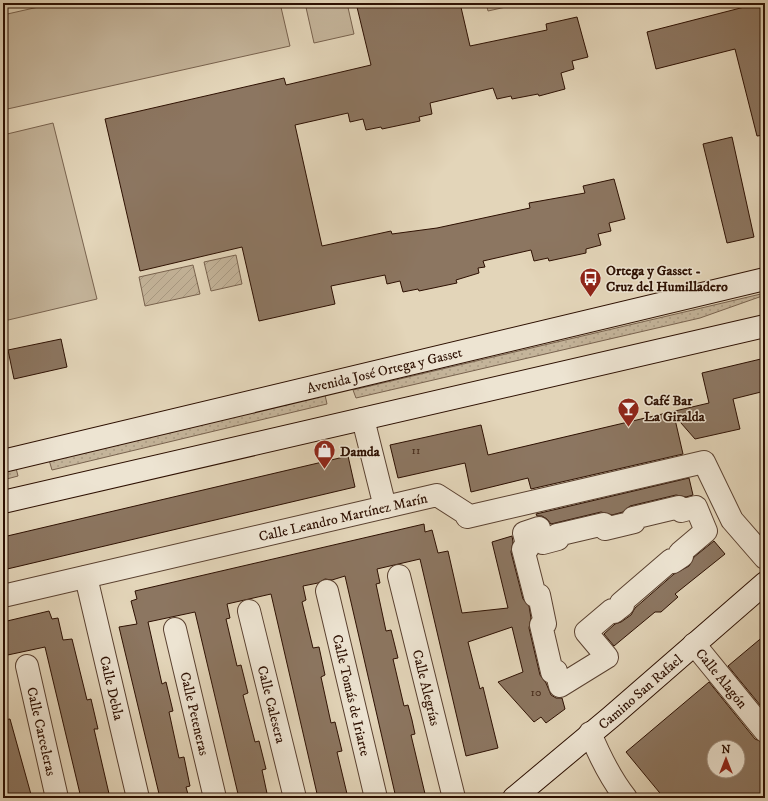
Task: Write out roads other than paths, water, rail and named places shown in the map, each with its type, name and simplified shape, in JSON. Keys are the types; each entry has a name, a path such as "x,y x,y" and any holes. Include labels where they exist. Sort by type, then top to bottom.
{"street":[{"name":"Avenida José Ortega y Gasset","path":"3,461 765,279"},
{"path":"3,502 765,326"},
{"path":"363,419 385,507"},
{"name":"Calle Leandro Martínez Marín","path":"3,596 437,495 466,513 467,517 704,462 732,520 765,558"},
{"path":"680,507 681,511 696,507 706,531 680,553 682,556 673,562 672,560 621,603 623,605 614,612 612,610 586,632 607,656 560,686 556,671 552,672 541,625 545,624 539,595 534,596 524,549 528,548 524,533 540,528 543,543 558,540 557,535 604,524 606,529 634,522 633,518 680,507"},
{"name":"Calle Alegrías","path":"399,576 454,798"},
{"name":"Calle Debla","path":"86,577 138,798"},
{"name":"Camino San Rafael","path":"514,798 611,717 765,583"},
{"name":"Calle Tomás de Iriarte","path":"327,591 376,798"},
{"name":"Calle Calesera","path":"249,611 295,798"},
{"name":"Calle Peteneras","path":"175,629 215,798"},
{"name":"Calle Alagón","path":"694,644 765,731"},
{"name":"Calle Carceleras","path":"27,666 57,798"},
{"path":"590,733 602,763 614,784 626,798"}],"place":[{"name":"Ortega y Gasset - Cruz del Humilladero","path":"591,298"},
{"name":"Café Bar La Giralda","path":"628,428"},
{"name":"Damda","path":"325,470"}]}
